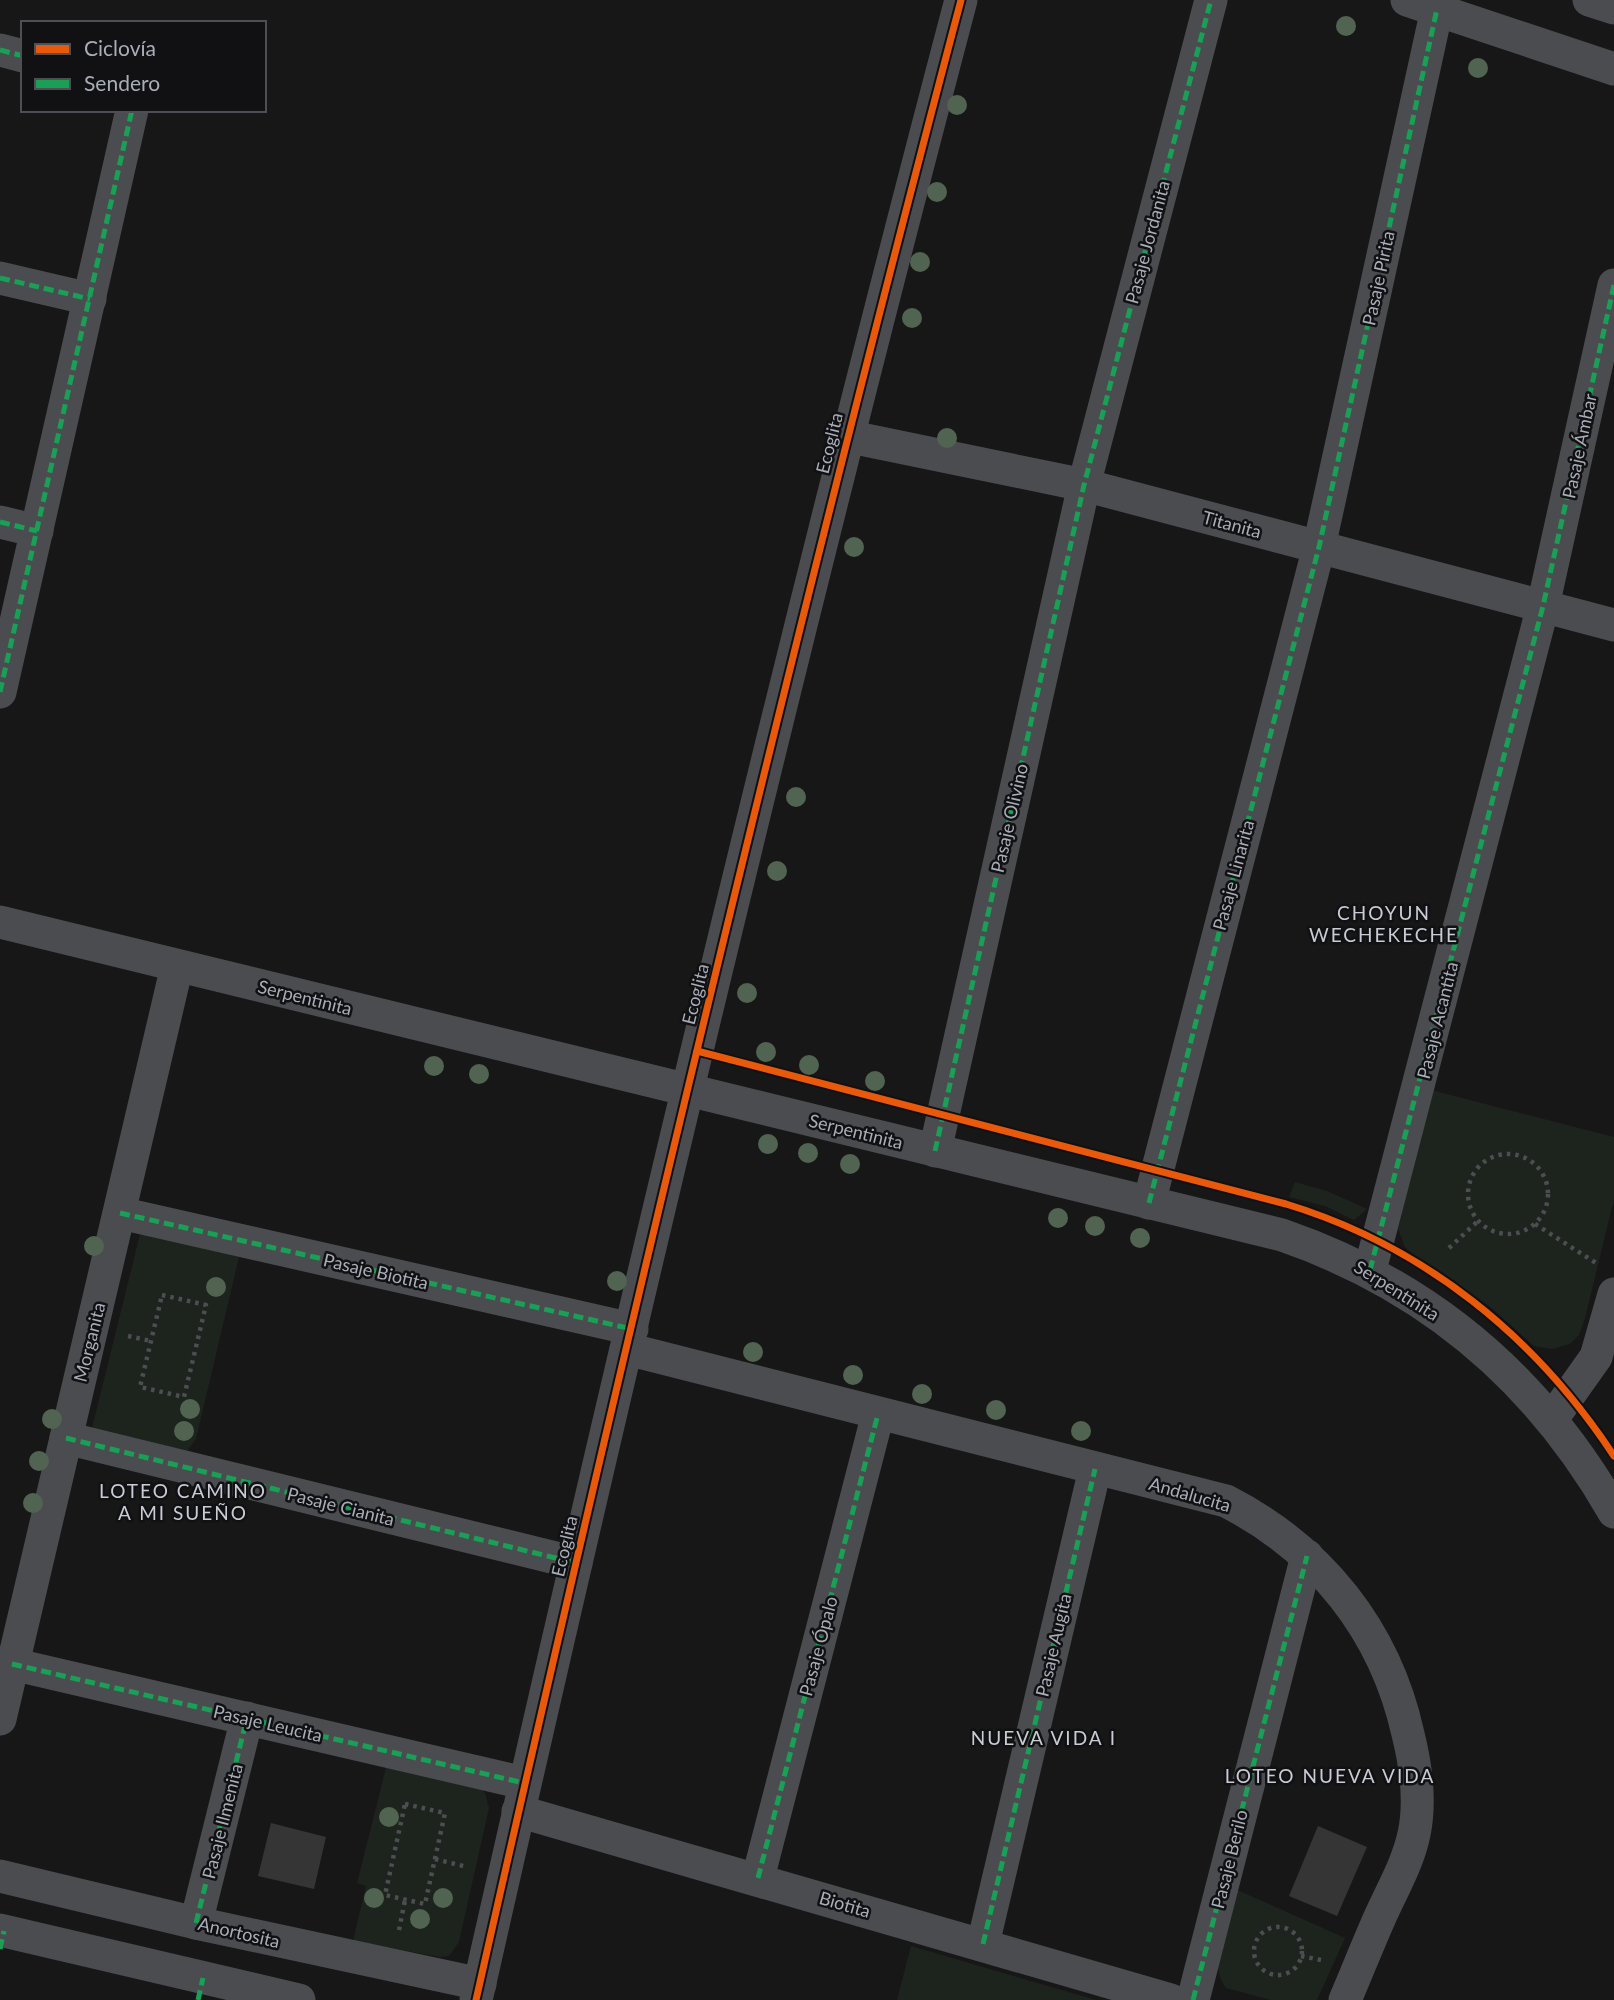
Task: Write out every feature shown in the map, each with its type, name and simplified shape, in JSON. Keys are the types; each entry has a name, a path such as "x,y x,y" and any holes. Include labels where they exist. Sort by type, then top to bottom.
{"street":[{"name":"Ecoglita","path":"478,1992 576,1563 846,436 961,0"},
{"name":"Pasaje Jordanita","path":"1084,485 1211,0"},
{"path":"1588,0 1614,8"},
{"path":"1422,5 1614,69"},
{"name":"Pasaje Pirita","path":"1319,547 1422,5"},
{"path":"0,50 21,55"},
{"path":"0,692 132,112"},
{"path":"0,278 90,299"},
{"name":"Pasaje Ámbar","path":"1543,606 1614,285"},
{"name":"Titanita","path":"846,436 1084,485 1614,625"},
{"name":"Pasaje Olivino","path":"935,1151 1084,485"},
{"path":"0,522 37,531"},
{"name":"Pasaje Linarita","path":"1149,1203 1319,547"},
{"name":"Pasaje Acantita","path":"1370,1270 1543,606"},
{"name":"Serpentinita","path":"0,922 1282,1235 1370,1270 1465,1335 1504,1368 1552,1419 1614,1512"},
{"name":"Morganita","path":"0,1718 177,966"},
{"name":"Pasaje Biotita","path":"120,1213 629,1339"},
{"path":"1552,1419 1596,1357 1608,1281"},
{"name":"Andalucita","path":"629,1339 878,1415 1226,1502 1262,1520 1307,1556 1348,1599 1383,1656 1405,1719 1417,1783 1417,1810 1409,1852 1345,2000"},
{"name":"Pasaje Ópalo","path":"758,1878 878,1415"},
{"name":"Pasaje Cianita","path":"66,1438 576,1563"},
{"name":"Pasaje Augita","path":"983,1944 1095,1469"},
{"name":"Pasaje Berilo","path":"1193,2000 1307,1556"},
{"name":"Pasaje Leucita","path":"12,1664 247,1718 521,1797"},
{"name":"Pasaje Ilmenita","path":"196,1923 247,1718"},
{"name":"Biotita","path":"521,1797 758,1878 1171,2000"},
{"name":"Anortosita","path":"0,1875 478,1992"},
{"path":"1,1936 201,1989 299,2000"}],"path":[{"path":"1510,1153 1536,1164 1545,1181 1548,1199 1535,1224 1519,1233 1501,1234 1478,1221 1468,1205 1471,1177 1491,1157 1510,1153"},
{"path":"1449,1248 1478,1221"},
{"path":"1535,1224 1608,1281"},
{"path":"162,1295 206,1305 184,1398 141,1387 162,1295"},
{"path":"405,1804 445,1813 425,1905 405,1900 385,1895 405,1804"},
{"path":"435,1860 467,1867"},
{"path":"398,1931 405,1900"},
{"path":"1277,1927 1294,1933 1302,1949 1296,1966 1280,1975 1263,1969 1254,1952 1260,1935 1277,1927"}],"shaded area":[{"path":"1431,1090 1614,1137 1614,1199 1585,1318 1579,1335 1570,1344 1552,1349 1534,1346 1489,1306 1405,1247 1398,1229"},
{"path":"1295,1182 1327,1191 1367,1209 1354,1220 1325,1206 1289,1197"},
{"path":"141,1230 239,1257 196,1439 187,1451 92,1428"},
{"path":"387,1764 477,1786 485,1793 489,1808 459,1942 449,1956 440,1957 353,1941 366,1886 357,1883"},
{"path":"1235,1889 1345,1938 1317,2000 1271,2000 1226,1988 1220,1977 1218,1952"},
{"path":"911,1946 1096,2000 897,2000"}],"building":[{"path":"271,1823 326,1837 314,1889 258,1876"},
{"path":"1318,1826 1367,1847 1337,1916 1289,1896"}],"marked path":[{"path":"935,1151 1084,485 1211,0"},
{"path":"1149,1203 1319,547 1437,9"},
{"path":"0,50 21,55"},
{"path":"0,692 132,112"},
{"path":"0,278 90,299"},
{"path":"1370,1270 1543,606 1614,285"},
{"path":"0,522 37,531"},
{"path":"120,1213 632,1329"},
{"path":"758,1878 878,1414"},
{"path":"66,1438 576,1563"},
{"path":"983,1944 1095,1469"},
{"path":"1193,2000 1307,1556"},
{"path":"12,1664 524,1783"},
{"path":"196,1923 247,1718"},
{"path":"0,1949 4,1931"},
{"path":"198,2000 203,1978"}],"cycle path":[{"path":"476,2000 591,1498 770,748 961,0"},
{"path":"697,1051 1286,1204 1336,1222 1384,1244 1430,1271 1472,1301 1512,1335 1549,1372 1583,1412 1614,1456"}],"district":[{"name":"CHOYUN WECHEKECHE","path":"1384,923"},
{"name":"LOTEO CAMINO A MI SUEÑO","path":"183,1501"},
{"name":"NUEVA VIDA I","path":"1044,1737"},
{"name":"LOTEO NUEVA VIDA","path":"1330,1775"}]}
